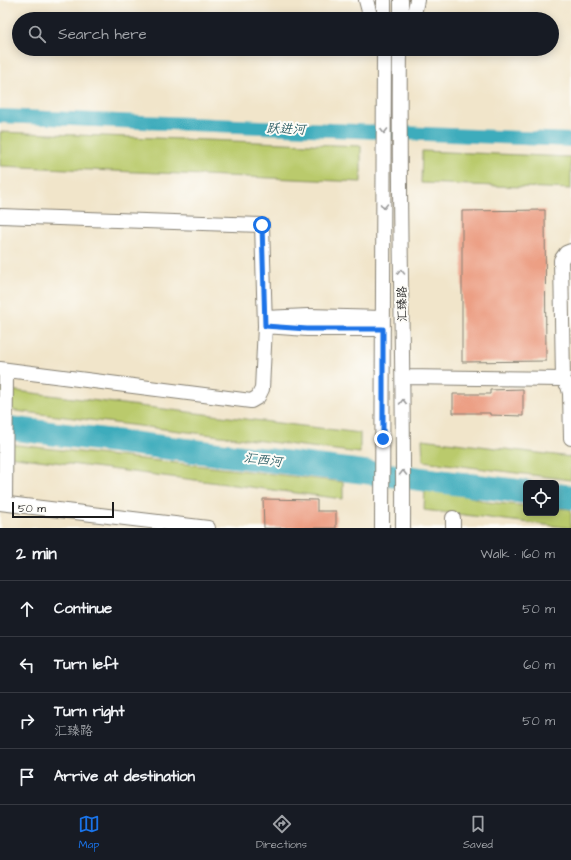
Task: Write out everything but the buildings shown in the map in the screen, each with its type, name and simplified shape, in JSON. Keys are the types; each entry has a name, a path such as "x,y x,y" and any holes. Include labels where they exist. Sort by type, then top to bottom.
{"street":[{"path":"366,0 369,12"},
{"path":"384,0 384,12"},
{"path":"400,12 401,0"},
{"path":"414,12 417,0"},
{"path":"381,56 384,69"},
{"path":"384,56 384,69"},
{"path":"400,56 400,70"},
{"path":"400,70 403,56"},
{"name":"汇臻路","path":"382,528 385,167 384,69"},
{"name":"汇臻路","path":"400,70 399,167 404,441 403,528"},
{"path":"0,216 262,225 265,322 262,389 258,397 251,401 3,370 6,400 6,446 2,503 208,528"},
{"path":"571,251 566,253 562,260 563,379 570,392 571,438"},
{"path":"265,322 308,316 383,324"},
{"path":"403,377 563,379"}],"green space":[{"path":"0,132 361,146 361,182 0,166"},
{"path":"422,151 571,157 571,189 421,183"},
{"path":"0,389 360,433 360,453 0,409"},
{"path":"422,439 571,457 571,480 423,461"},
{"path":"0,443 343,482 343,499 0,455"},
{"path":"425,488 442,488 487,502 523,506 523,516 559,516 559,508 571,509 571,528 424,510"}],"waterway":[{"name":"跃进河","path":"0,116 571,140"},
{"name":"汇西河","path":"0,427 523,492"},
{"name":"汇西河","path":"559,495 571,497"}],"route":[{"path":"262,225 265,326 307,329 383,329 383,439"}]}
